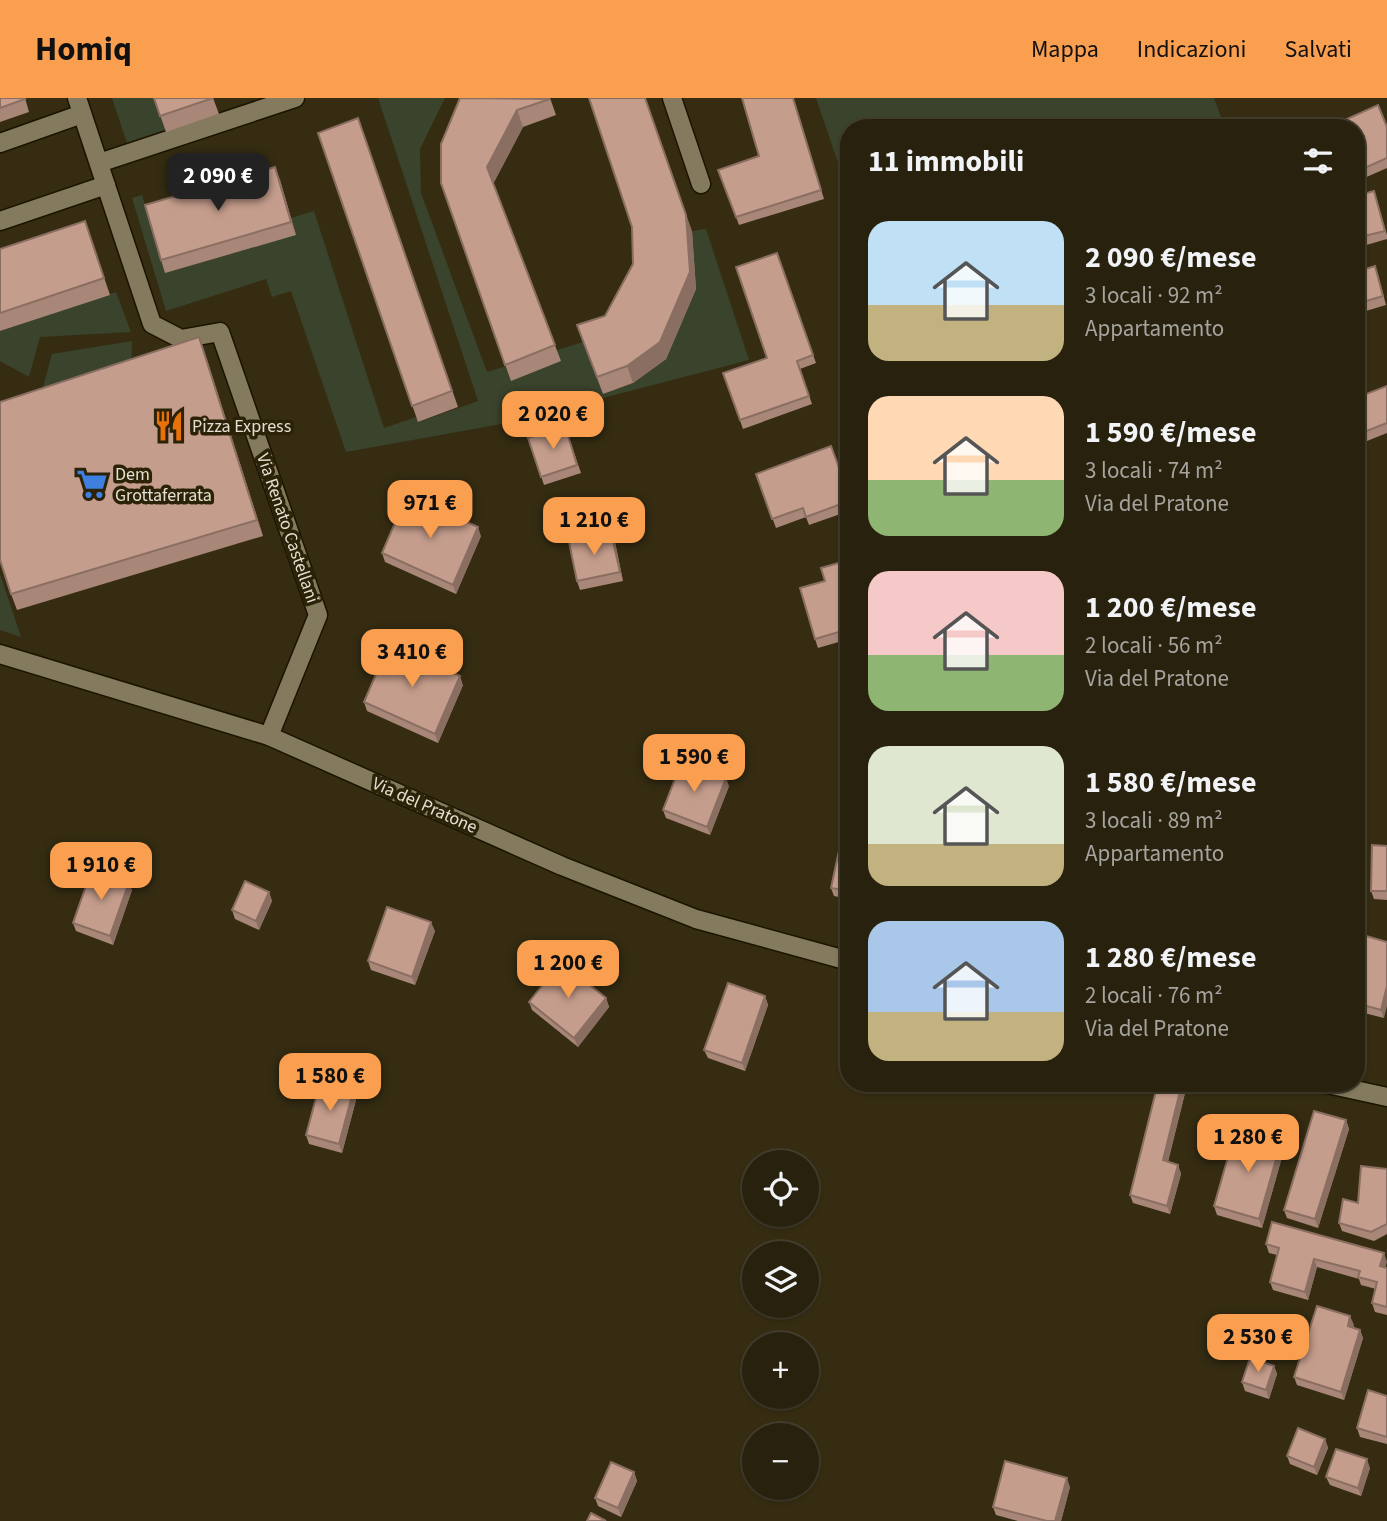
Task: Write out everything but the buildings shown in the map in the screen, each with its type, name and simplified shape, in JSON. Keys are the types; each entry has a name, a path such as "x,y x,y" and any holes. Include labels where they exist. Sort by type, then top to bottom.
{"street":[{"path":"99,163 295,98"},
{"path":"672,98 701,184"},
{"path":"0,143 80,106"},
{"name":"Via Renato Castellani","path":"80,106 152,324 181,339 220,332 318,615 269,736"},
{"path":"0,221 106,185"},
{"name":"Via del Pratone","path":"0,654 269,736 562,866 696,919 840,959"},
{"path":"1364,1092 1387,1097"}],"green space":[{"path":"112,98 155,98 166,132 128,146"},
{"path":"378,98 445,98 420,149 421,193 487,372 583,342 603,393 633,383 666,358 696,289 692,231 706,229 749,360 507,423 346,452 291,291 272,297 266,279 166,311 132,198 142,195 149,218 295,235 291,218 314,211 384,428 416,417 419,422 478,401"},
{"path":"816,98 1214,98 1222,119 840,119 840,169"},
{"path":"116,292 131,332 40,337 29,377 0,361 0,331"},
{"path":"132,341 131,378 37,409 52,354"},
{"path":"0,574 21,637 0,630"}],"place":[{"name":"Pizza Express","path":"169,426"},
{"name":"Dem Grottaferrata","path":"92,484"}]}
